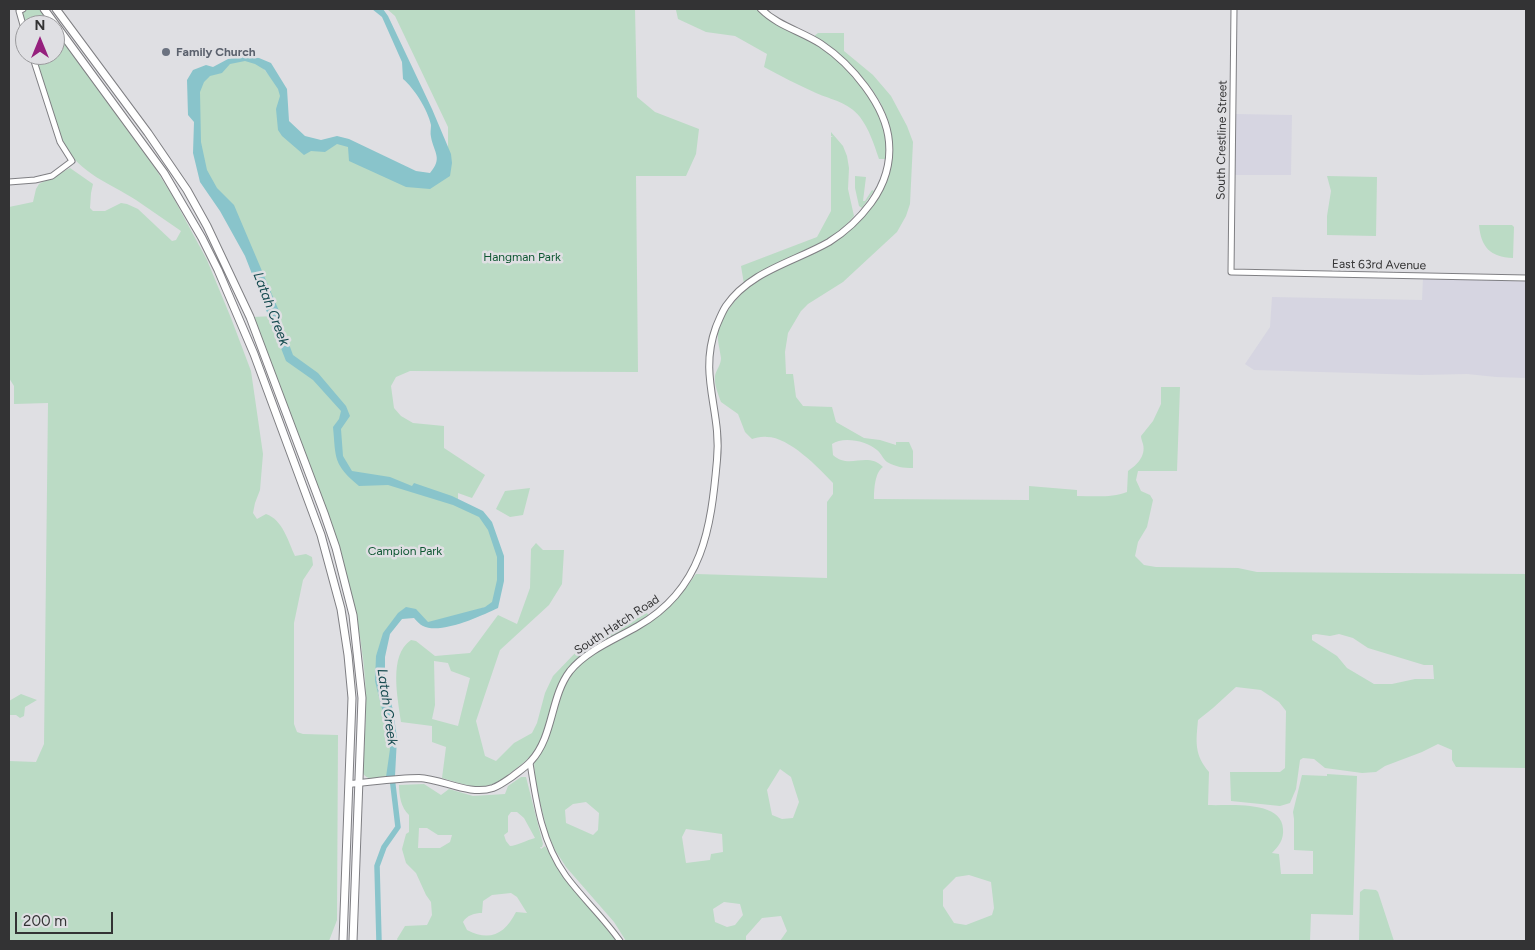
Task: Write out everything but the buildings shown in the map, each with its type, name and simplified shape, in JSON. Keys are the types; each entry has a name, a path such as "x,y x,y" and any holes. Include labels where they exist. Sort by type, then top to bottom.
{"highway":[{"path":"44,9 164,173 192,220 218,270 254,354 321,535 341,609 352,698 343,941"},
{"path":"56,9 148,133 187,190 225,261 250,317 324,514 345,579 353,615 362,698 353,941"}],"main road":[{"name":"South Hatch Road","path":"349,784 404,779 429,779 481,790 495,787 504,782 530,763 542,744 559,690 570,671 588,655 652,618 670,604 692,573 705,537 717,460 718,424 708,363 712,340 724,308 741,290 762,274 828,242 843,232 868,207 878,193 889,158 888,136 883,115 870,94 848,68 831,52 812,39 771,18 761,9"}],"street":[{"name":"South Crestline Street","path":"1231,272 1234,9"},
{"path":"9,182 35,180 52,176 72,161 60,142 35,65"},
{"name":"East 63rd Avenue","path":"1231,272 1526,278"},
{"path":"530,763 541,821 556,860 566,876 607,923 620,941"}],"shaded area":[{"path":"1235,114 1292,115 1291,175 1234,175"},
{"path":"1423,279 1526,281 1526,378 1467,374 1421,375 1254,370 1245,364 1270,327 1272,297 1422,300"}],"green space":[{"path":"28,9 39,9 44,15 22,15"},
{"name":"Hangman Park","path":"387,9 635,9 637,97 655,112 699,129 696,154 686,176 636,176 638,372 410,371 396,377 391,386 394,408 401,416 413,423 444,426 444,448 485,475 472,498 458,493 458,503 480,514 490,527 501,557 495,604 429,625 408,613 387,633 381,657 394,777 372,779 363,773 366,708 365,680 361,641 349,584 339,547 253,317 274,316 250,253 213,192 199,152 199,78 226,63 240,60 257,61 284,93 282,112 301,143 336,140 430,181 448,149 448,127 395,16"},
{"path":"673,9 759,9 775,23 820,46 845,67 868,93 883,121 886,135 886,159 879,159 866,127 860,117 850,108 764,67 767,54 735,36 706,32 678,19 676,10"},
{"path":"818,33 844,33 844,51 873,75 891,96 913,142 910,204 897,232 843,282 808,304 801,311 788,333 785,352 786,374 793,374 796,397 803,406 832,407 836,422 864,438 896,445 896,442 909,442 913,451 913,468 890,464 877,450 861,442 842,440 832,444 833,455 839,459 845,461 871,460 883,467 878,473 874,499 1029,500 1029,486 1077,490 1077,496 1109,496 1127,492 1128,471 1142,456 1144,448 1141,436 1153,421 1161,404 1161,387 1180,387 1177,471 1138,471 1136,480 1141,491 1150,495 1153,500 1147,527 1138,542 1135,556 1144,565 1156,567 1238,568 1257,572 1526,574 1526,768 1456,767 1452,760 1452,750 1438,744 1385,766 1376,772 1362,773 1325,768 1314,759 1303,758 1300,760 1296,789 1290,803 1280,806 1231,801 1230,772 1280,772 1285,768 1286,711 1279,702 1261,690 1236,687 1198,720 1198,753 1209,772 1208,805 1253,806 1274,813 1280,820 1283,829 1283,836 1272,853 1279,854 1281,874 1313,874 1313,851 1294,850 1293,812 1302,775 1357,776 1353,915 1311,914 1310,941 780,941 787,931 781,916 762,918 746,936 746,941 626,941 614,922 566,867 555,850 548,834 535,783 534,760 563,686 580,664 662,614 696,574 827,578 827,502 833,494 833,483 803,454 785,442 776,438 765,437 752,439 745,432 738,414 721,402 716,389 715,379 721,358 718,332 724,316 734,302 758,278 821,249 852,227 869,208 882,188 890,167 892,144 888,121 878,98 860,75 813,37","holes":["1339,634 1353,638 1368,648 1424,665 1433,665 1434,679 1415,679 1392,684 1374,684 1347,668 1337,656 1312,640 1312,635 1330,636","780,769 791,777 799,802 793,818 782,819 772,815 767,790","586,802 599,813 598,830 593,835 566,823 565,810 573,804","686,829 722,834 723,852 711,854 710,860 686,863 682,837","969,875 991,882 994,908 992,915 966,925 954,923 943,906 943,890 956,877","724,902 740,904 743,915 735,925 727,927 715,922 713,909"]},
{"path":"65,45 155,168 172,195 207,260 251,371 263,454 260,490 253,513 257,519 266,514 277,521 295,556 306,554 312,557 313,565 303,580 294,623 294,724 297,732 303,734 338,735 337,920 329,941 9,941 9,761 36,762 44,744 48,403 14,404 14,386 9,378 9,207 33,202 39,184 70,168 93,184 90,208 93,211 105,211 121,203 127,204 138,209 172,241 176,240 181,231 136,200 87,171 70,155 63,144 37,65 65,65"},
{"path":"831,132 843,146 847,156 849,168 848,189 854,216 838,234 762,271 744,284 741,266 817,237 831,211 831,137 833,136 831,136"},
{"path":"855,176 866,177 863,201 865,201 872,190 874,191 862,208 859,206 855,188"},
{"path":"1327,176 1377,177 1376,236 1327,235 1327,216 1331,191"},
{"path":"1479,225 1512,225 1514,227 1513,258 1498,256 1488,249 1482,239"},
{"path":"530,488 523,515 510,517 496,509 505,491"},
{"path":"536,543 543,550 564,550 562,584 549,605 500,650 476,721 485,756 496,761 514,743 532,733 537,723 545,693 553,676 577,651 647,613 650,617 589,650 572,664 559,683 546,727 535,751 520,766 495,783 487,786 471,786 442,778 446,747 432,742 432,726 401,722 396,678 399,656 411,640 416,641 435,656 470,653 498,615 517,624 530,588 531,549","holes":["434,661 448,663 451,671 470,678 458,726 432,719 435,705"]},
{"path":"21,694 37,700 25,707 24,716 20,718 16,715 9,715 9,701"},
{"path":"521,777 526,777 543,844 540,847 541,849 545,846 569,884 618,941 398,941 397,939 405,926 427,925 432,915 431,902 416,873 406,863 402,849 406,834 409,832 409,815 401,801 399,785 424,784 441,795 449,789 473,796 505,794 508,786","holes":["511,812 517,812 524,818 535,838 510,846 504,835 508,832 508,816","419,828 427,828 438,835 452,835 450,842 440,848 418,848","511,893 517,897 527,913 516,912 507,926 496,934 475,934 467,930 463,922 471,915 482,913 483,901 492,895"]},
{"path":"1364,889 1376,890 1378,892 1394,941 1359,941 1360,892"}],"water":[{"path":"372,9 383,9 388,16 451,154 450,176 430,189 406,187 349,161 348,147 337,144 325,152 311,151 304,155 282,136 278,130 276,109 280,96 278,89 265,70 255,64 245,61 230,64 222,73 210,76 204,82 200,92 201,142 207,170 217,188 234,205 279,311 279,317 293,355 318,373 346,406 350,416 341,429 343,456 352,471 390,477 412,486 414,483 452,496 483,511 492,522 504,556 504,581 498,608 461,623 440,628 423,626 414,618 402,619 390,634 385,657 385,681 393,710 397,738 395,776 386,777 390,749 386,739 383,713 375,681 376,656 383,633 398,613 406,607 416,609 428,622 485,607 492,602 497,580 497,557 488,530 479,517 453,505 388,485 359,486 340,466 337,460 333,427 339,419 341,411 313,380 286,361 245,256 220,211 200,182 193,153 194,122 188,115 187,80 193,70 206,65 213,67 228,59 240,57 259,58 271,63 287,89 289,121 305,136 321,140 337,136 349,139 416,171 430,173 437,159 427,113 412,88 403,79 402,62 382,17"}],"waterway":[{"name":"Latah Creek","path":"379,941 377,866 384,847 398,827 392,777"}],"place":[{"name":"Family Church","path":"166,52"}],"park label":[{"name":"Campion Park","path":"405,551"}]}
